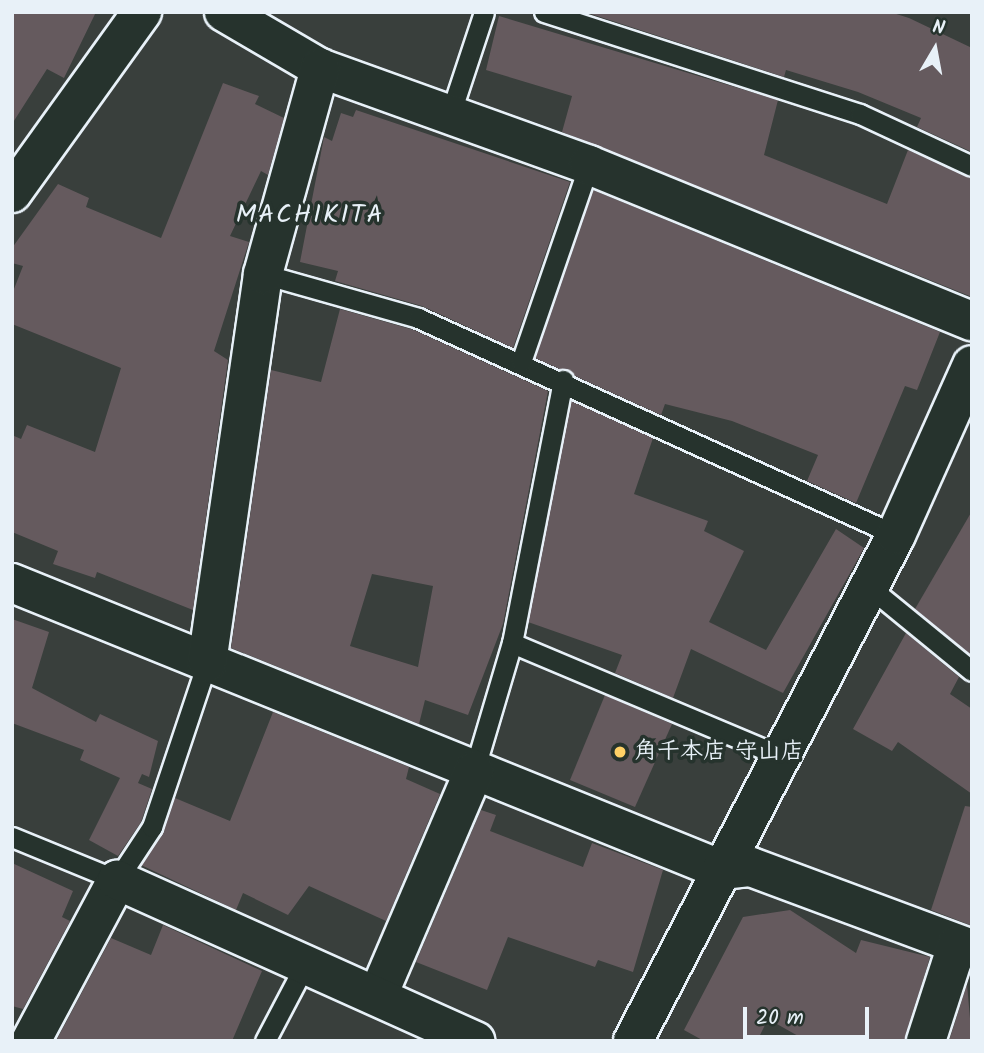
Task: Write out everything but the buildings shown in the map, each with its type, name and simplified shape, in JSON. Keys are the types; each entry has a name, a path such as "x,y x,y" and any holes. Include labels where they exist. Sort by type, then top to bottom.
{"street":[{"path":"12,192 142,12"},
{"path":"224,12 320,68 589,165 972,321"},
{"path":"207,663 263,274 320,68"},
{"path":"633,1041 896,536 972,365"},
{"path":"12,583 722,870 751,867 964,947 926,1041"},
{"path":"378,995 474,771"},
{"path":"31,1041 117,880 307,961 475,1041"}],"lane":[{"path":"450,115 484,12"},
{"path":"544,12 859,114 972,166"},
{"path":"521,362 589,165"},
{"path":"263,274 418,318 563,380 896,536"},
{"path":"474,771 512,643 563,380"},
{"path":"869,586 972,671"},
{"path":"512,643 781,756"},
{"path":"12,836 117,880 152,827 207,663"},
{"path":"265,1041 307,961"}],"place":[{"name":"角千本店 守山店","path":"620,752"}],"district":[{"name":"MACHIKITA","path":"310,216"}]}
